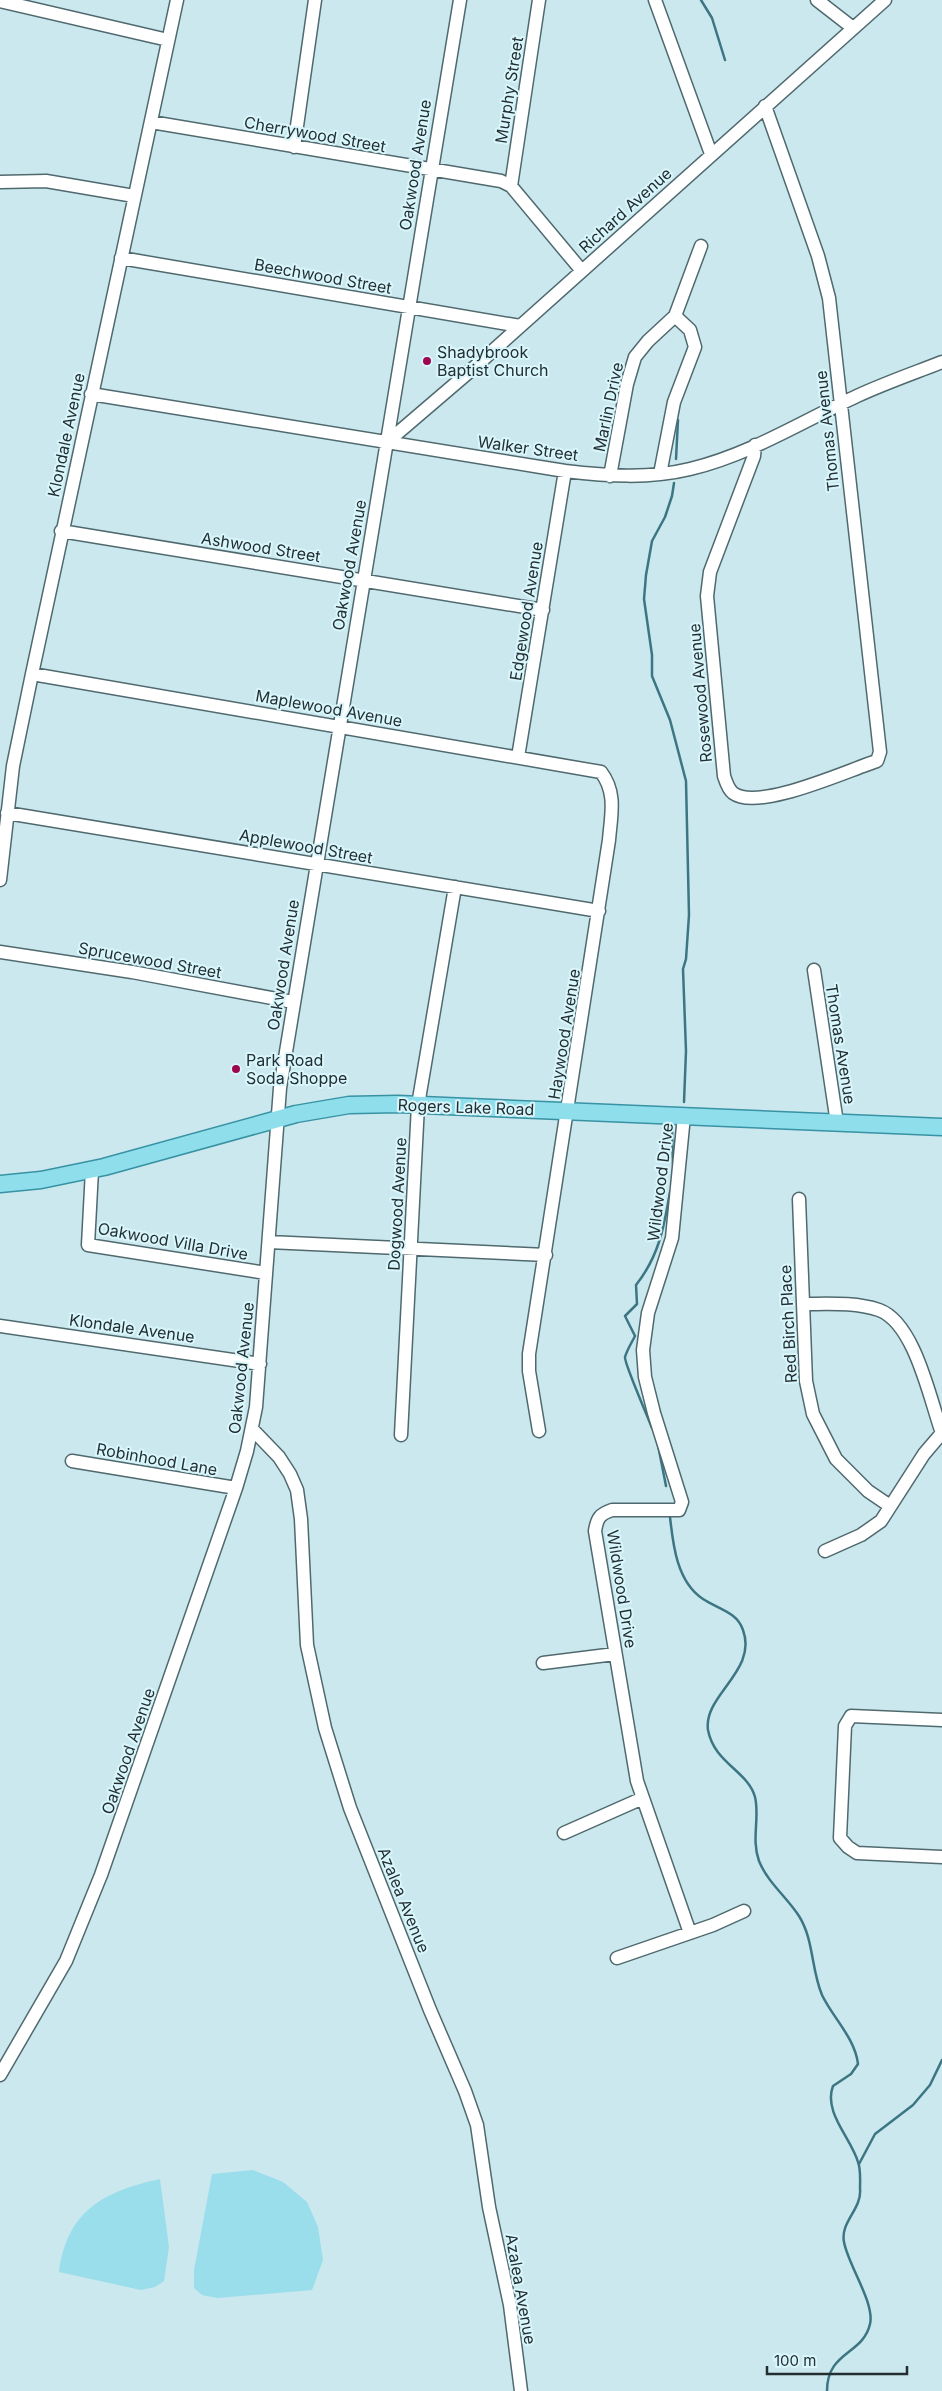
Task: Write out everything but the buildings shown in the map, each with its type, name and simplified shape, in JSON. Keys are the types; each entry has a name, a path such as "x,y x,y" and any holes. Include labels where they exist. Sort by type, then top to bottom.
{"main road":[{"name":"Rogers Lake Road","path":"0,1184 41,1180 92,1170 278,1119 350,1105 418,1105 942,1127"}],"street":[{"name":"Klondale Avenue","path":"0,880 13,766 61,531 177,0"},
{"path":"294,147 315,0"},
{"name":"Oakwood Avenue","path":"0,2075 45,2001 78,1936 236,1488 253,1430 260,1364 280,1088 338,726 460,0"},
{"name":"Murphy Street","path":"511,186 539,0"},
{"path":"654,0 711,154"},
{"path":"817,0 853,28"},
{"name":"Richard Avenue","path":"386,443 885,0"},
{"path":"0,1 18,5 35,4 168,40"},
{"name":"Thomas Avenue","path":"765,106 824,272 833,322 840,404 880,752 877,761"},
{"name":"Cherrywood Street","path":"151,122 501,181 511,186"},
{"path":"0,182 46,181 134,196"},
{"path":"511,186 582,271"},
{"name":"Marlin Drive","path":"610,476 627,384 635,356 675,316 701,246"},
{"name":"Beechwood Street","path":"120,258 520,326"},
{"path":"660,474 674,402 695,347 690,330 675,316"},
{"name":"Walker Street","path":"91,394 386,443 610,476 660,474 691,469 755,445 840,404 942,362"},
{"name":"Rosewood Avenue","path":"755,445 754,456 710,572 708,596 724,776 734,793 746,798 762,798 877,761"},
{"name":"Edgewood Avenue","path":"518,757 565,470"},
{"name":"Ashwood Street","path":"61,531 543,610"},
{"name":"Maplewood Avenue","path":"32,674 601,772 612,789"},
{"name":"Haywood Avenue","path":"538,1431 530,1379 529,1354 569,1111 599,911 611,822 612,789"},
{"name":"Applewood Street","path":"7,813 599,911"},
{"name":"Dogwood Avenue","path":"401,1436 418,1105 456,887"},
{"name":"Sprucewood Street","path":"0,952 123,971 293,1002"},
{"name":"Thomas Avenue","path":"814,970 837,1123"},
{"name":"Wildwood Drive","path":"684,1116 672,1238 648,1313 644,1350 645,1377 654,1413 682,1502 679,1510 612,1510 603,1513 597,1519 594,1531 638,1781 690,1933"},
{"name":"Oakwood Villa Drive","path":"92,1170 88,1245 266,1273"},
{"name":"Red Birch Place","path":"799,1199 806,1381 813,1414 836,1459 868,1491 890,1506"},
{"path":"269,1242 546,1255"},
{"path":"803,1304 858,1305 881,1311 899,1325 911,1344 942,1433 924,1454 881,1521 861,1536 825,1552"},
{"name":"Klondale Avenue","path":"0,1326 260,1364"},
{"name":"Azalea Avenue","path":"253,1430 279,1457 290,1474 297,1490 301,1520 307,1645 325,1728 350,1808 430,2010 465,2091 476,2125 489,2207 510,2306 520,2391"},
{"name":"Robinhood Lane","path":"72,1461 236,1488"},
{"path":"543,1663 615,1654"},
{"path":"942,1720 850,1716 845,1726 840,1838 857,1853 942,1857"},
{"path":"564,1833 643,1798"},
{"path":"617,1958 690,1933 744,1911"}],"shaded area":[{"path":"253,2170 283,2182 307,2202 318,2227 323,2260 312,2290 217,2298 202,2295 194,2288 194,2270 212,2174"},
{"path":"160,2179 169,2247 164,2281 155,2287 141,2290 59,2272 63,2251 70,2233 80,2218 106,2197 140,2184"}],"waterway":[{"path":"701,0 712,18 725,60"},
{"path":"676,459 678,420"},
{"path":"674,483 665,517 652,541 644,599 652,655 652,676 670,720 686,781 689,915 686,959 683,969 686,1051 684,1102"},
{"path":"672,1128 673,1164"},
{"path":"652,1428 625,1357 635,1336 625,1316 637,1304 636,1285 655,1252 663,1229 670,1192"},
{"path":"658,1445 666,1486"},
{"path":"670,1517 675,1551 687,1583 703,1599 736,1619 743,1630 746,1645 743,1658 737,1670 713,1705 709,1717 708,1730 711,1741 717,1751 746,1780 751,1788 755,1797 757,1812 756,1845 759,1861 767,1876 794,1909 804,1925 818,1985 827,2004 853,2045 858,2064 851,2074 833,2086 831,2096 839,2125 855,2153 860,2168 860,2196 845,2228 844,2242 850,2262 869,2306 870,2324 860,2342 839,2360 833,2368 827,2391"},
{"path":"859,2164 875,2134 913,2105 930,2085 942,2060"}],"place":[{"name":"Shadybrook Baptist Church","path":"427,361"},
{"name":"Park Road Soda Shoppe","path":"236,1069"}]}
